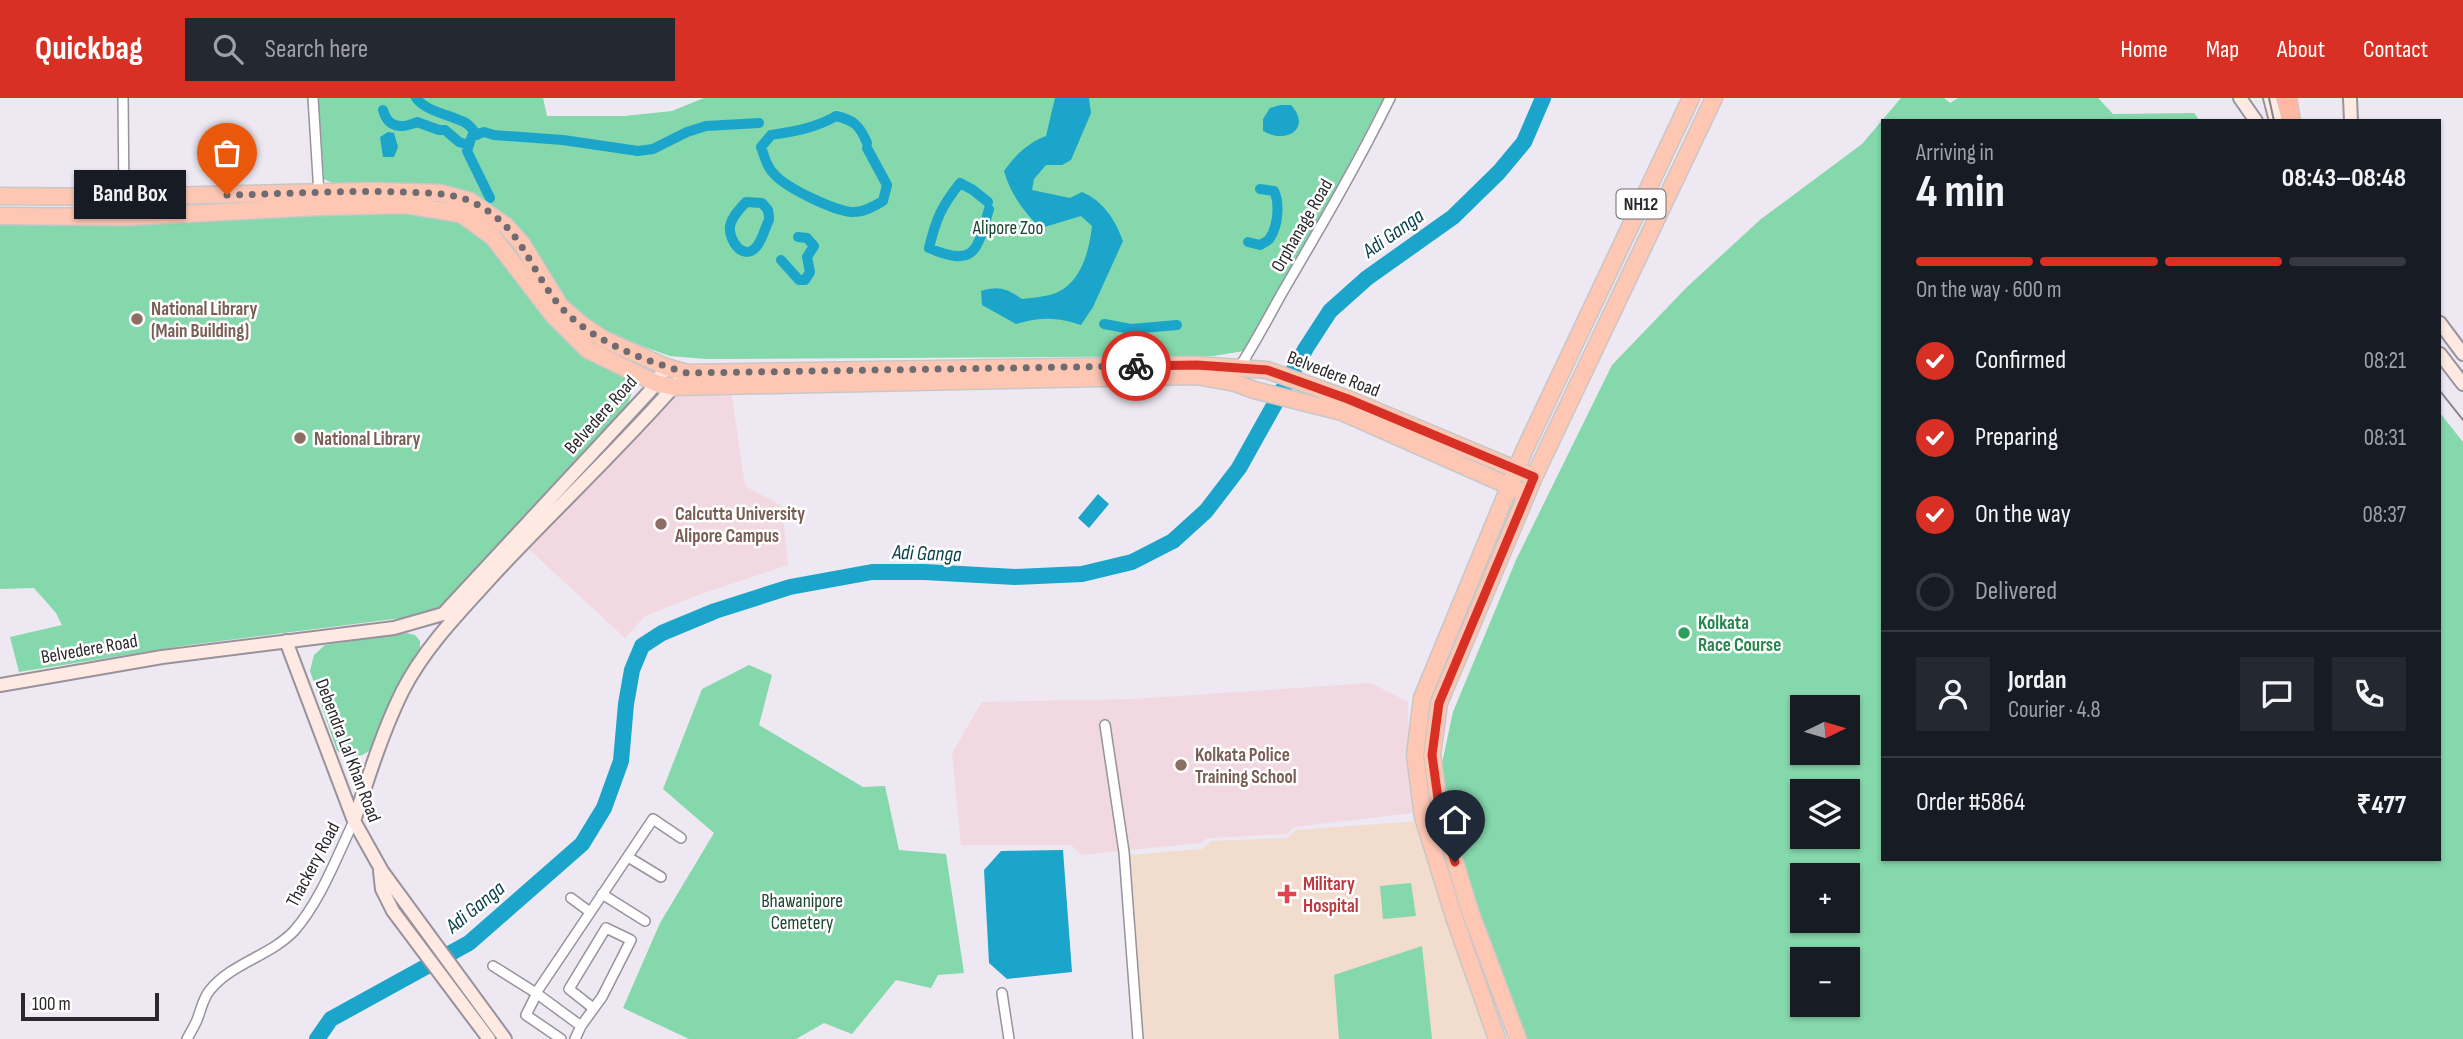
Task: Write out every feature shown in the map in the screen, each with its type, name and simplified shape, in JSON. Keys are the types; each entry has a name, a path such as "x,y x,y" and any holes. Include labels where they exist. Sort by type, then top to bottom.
{"highway":[{"name":"NH12","path":"1509,485 1689,98"},
{"name":"NH12","path":"1527,494 1714,98"},
{"path":"2287,98 2291,119"},
{"name":"Belvedere Road","path":"0,196 318,199 372,191 440,193 470,201 506,226 522,243 561,306 603,340 687,373 1197,365 1267,370 1324,399 1534,477"},
{"path":"0,216 127,217 318,199 406,205 461,214 493,237 553,315 589,349 656,383"},
{"name":"Belvedere Road","path":"656,383 674,387 781,386 1196,376 1234,383 1254,390 1324,399 1342,412 1527,494"},
{"path":"1497,1039 1454,917 1423,817 1415,755 1422,698 1509,485"},
{"path":"1518,1039 1470,911 1440,813 1432,755 1439,703 1527,494"},
{"path":"1454,917 1470,911"}],"main road":[{"path":"2240,98 2255,119"},
{"path":"2270,98 2275,119"},
{"path":"2350,98 2351,119"},
{"path":"2441,324 2463,354"},
{"path":"2441,355 2463,384"},
{"path":"656,383 666,367"},
{"path":"354,821 374,760 403,691 447,618 687,373"},
{"name":"Belvedere Road","path":"0,685 162,657 412,625 447,618 656,383"},
{"path":"412,625 426,630 432,645"},
{"name":"Debendra Lal Khan Road","path":"286,641 354,821 379,867 504,1038"},
{"path":"379,867 382,888 393,911 489,1039"}],"street":[{"path":"123,98 124,197 127,217"},
{"path":"313,98 318,199"},
{"name":"Orphanage Road","path":"1239,368 1329,215 1390,98"},
{"path":"1105,725 1124,852 1138,1039"},
{"path":"561,1039 526,1015 536,993 653,819 681,838"},
{"name":"Thackery Road","path":"187,1039 197,1022 207,992 219,981 292,933 321,889 354,821"},
{"path":"628,857 661,877"},
{"path":"602,894 645,921"},
{"path":"571,898 590,912"},
{"path":"575,1039 602,997 631,940 606,928 569,989 593,1008"},
{"path":"493,966 581,1026"},
{"path":"1002,993 1009,1039"}],"shaded area":[{"name":"Calcutta University Alipore Campus","path":"666,383 731,389 745,486 782,506 788,565 645,616 625,638 521,542"},
{"name":"Kolkata Police Training School","path":"1371,683 1408,702 1413,813 1294,827 1287,834 1208,838 1201,843 1081,855 1071,845 961,845 952,753 982,702 1133,699"},
{"name":"Military Hospital","path":"1420,821 1489,1039 1141,1039 1129,855 1202,849 1212,841 1287,838 1296,830"}],"green space":[{"name":"Alipore Zoo","path":"318,98 543,98 547,116 624,116 672,111 704,98 1384,98 1317,225 1244,351 1213,356 706,359 670,356 597,330 568,305 524,234 499,210 462,191 396,184 340,187 324,179"},
{"name":"Kolkata Race Course","path":"1901,98 1944,98 1950,103 1958,98 2098,98 2113,114 2194,113 2198,119 1883,119"},
{"name":"Kolkata Race Course","path":"1881,122 1881,861 2441,861 2441,414 2463,442 2463,1039 1526,1039 1480,915 1450,813 1442,763 1453,712 1516,560 1612,365 1687,287 1761,219 1862,144"},
{"name":"National Library","path":"404,206 475,224 593,347 639,373 627,406 572,471 441,613 182,646 19,672 10,637 62,625 56,613 34,588 0,589 0,219"},
{"path":"407,633 415,635 420,641 420,650 398,686 369,751 353,757 337,751 310,671 314,655 325,645"},
{"name":"Bhawanipore Cemetery","path":"749,665 772,675 759,725 863,787 885,786 899,850 946,854 964,973 938,975 931,988 896,980 852,1034 824,1023 796,1039 689,1039 623,1008 660,923 714,833 663,789 702,689"},
{"path":"1411,883 1416,916 1383,919 1380,886"},
{"path":"1422,946 1432,1039 1339,1039 1334,975"}],"water":[{"path":"1055,98 1089,98 1091,113 1071,160 1062,165 1046,165 1034,179 1032,190 1070,198 1082,192 1096,200 1107,212 1123,241 1093,307 1081,325 1048,319 1016,324 982,305 981,291 1003,289 1022,299 1060,291 1076,277 1091,236 1092,226 1081,216 1041,228 1018,202 1004,171 1022,150 1046,136"},
{"path":"1291,105 1297,113 1298,127 1288,135 1280,136 1263,131 1263,119 1270,108"},
{"path":"388,132 394,133 398,147 394,157 383,157 380,137"},
{"path":"1098,494 1109,504 1089,528 1078,518"},
{"path":"1063,850 1072,972 1007,979 989,963 984,870 1001,851"}],"waterway":[{"path":"416,98 431,109 466,123 477,135"},
{"name":"Adi Ganga","path":"317,1039 331,1019 469,943 582,844 604,808 621,761 632,670 642,646 662,633 715,611 790,587 872,572 1015,577 1082,574 1132,562 1173,541 1206,511 1239,468 1306,348 1330,311 1367,278 1453,217 1499,172 1524,142 1543,98"},
{"path":"383,110 392,124 406,126 417,122 445,130 459,142 469,145"},
{"path":"867,143 856,125 836,116 813,126 771,135 761,147 770,170 782,181 823,203 855,212 883,201 887,185 867,148"},
{"path":"490,198 467,151 472,136 484,132 638,151 653,149 706,126 759,123"},
{"path":"988,202 960,183 940,214 929,248 957,256 972,251 977,245 989,209"},
{"path":"1248,242 1260,245 1267,241 1273,233 1276,221 1277,202 1274,191 1260,189"},
{"path":"769,217 768,210 762,203 746,202 731,222 730,232 734,243 742,251 752,251 759,243 769,220"},
{"path":"781,260 799,280 805,280 810,272 807,257 814,246 807,238 798,237"},
{"path":"1104,324 1131,329 1177,325"}],"tram line":[{"path":"2269,98 2274,119"},
{"path":"2441,392 2463,420"}],"way so far":[{"path":"227,195 372,191 440,193 470,201 489,212 522,243 561,306 582,324 603,340 687,373 1136,366"}],"place":[{"name":"Band Box","path":"227,195"},
{"name":"National Library (Main Building)","path":"137,319"},
{"name":"National Library","path":"300,438"},
{"name":"Calcutta University Alipore Campus","path":"661,524"},
{"name":"Kolkata Race Course","path":"1684,633"},
{"name":"Kolkata Police Training School","path":"1181,765"},
{"name":"Military Hospital","path":"1287,894"}],"route":[{"path":"1136,366 1197,365 1267,370 1348,399 1534,477 1439,703 1432,755 1440,813 1455,862"}]}
